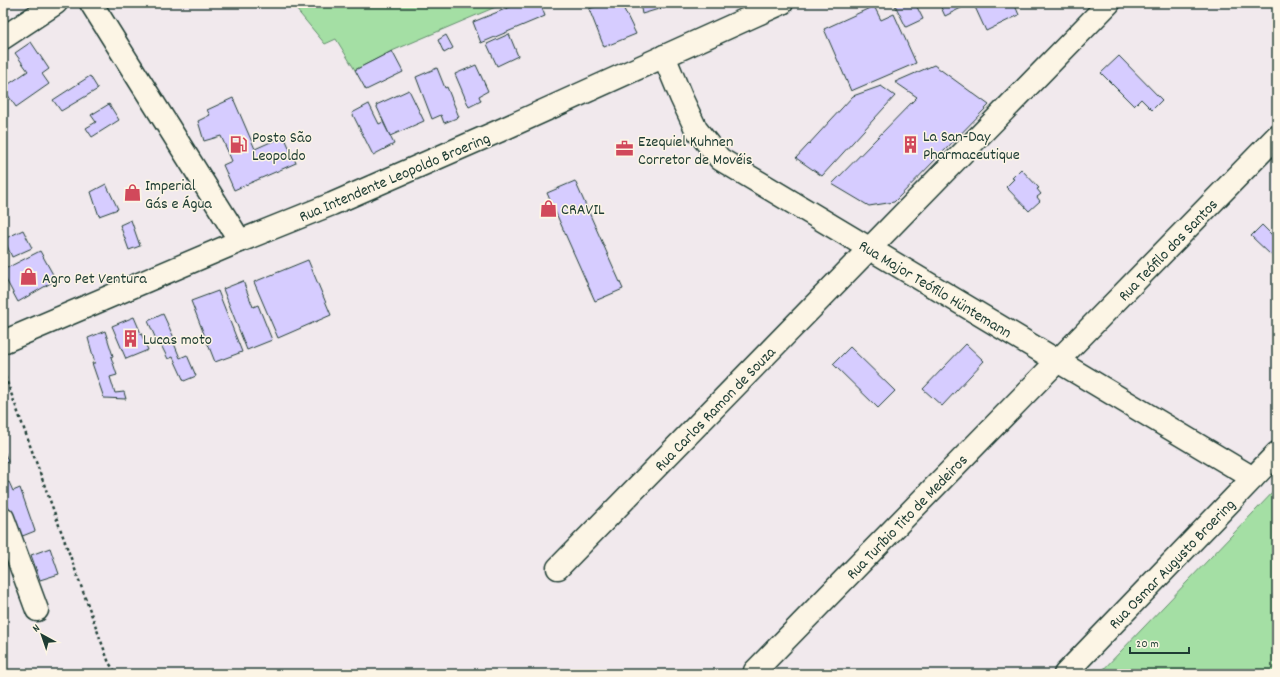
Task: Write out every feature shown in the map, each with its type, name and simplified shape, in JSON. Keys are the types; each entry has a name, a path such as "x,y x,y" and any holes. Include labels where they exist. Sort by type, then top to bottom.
{"street":[{"path":"3,38 56,3"},
{"path":"91,3 240,241"},
{"name":"Rua Carlos Ramon de Souza","path":"558,568 1109,3"},
{"name":"Rua Intendente Leopoldo Broering","path":"3,342 240,241 332,204 506,128 774,5"},
{"name":"Rua Major Teófilo Hüntemann","path":"664,56 696,129 720,158 1253,478"},
{"name":"Rua Teófilo dos Santos","path":"1058,361 1277,136"},
{"name":"Rua Turíbio Tito de Medeiros","path":"755,671 1058,361"},
{"name":"Rua Osmar Augusto Broering","path":"1065,674 1277,453"},
{"path":"3,518 37,610"}],"path":[{"path":"3,371 109,663 117,674"}],"green space":[{"path":"291,3 505,3 392,51 355,70 336,39 325,44"},
{"path":"1277,488 1277,674 1099,674"}],"building":[{"path":"520,3 540,3 545,16 481,43 473,22"},
{"path":"605,3 621,3 636,34 604,47 589,9"},
{"path":"640,3 679,3 642,14"},
{"path":"894,3 921,3 916,5 923,19 906,27"},
{"path":"939,3 964,3 965,6 945,16"},
{"path":"984,3 1014,3 1019,15 986,31 975,7"},
{"path":"874,6 881,20 894,14 916,63 851,91 824,29"},
{"path":"509,34 518,56 497,66 487,44"},
{"path":"446,35 453,48 444,53 438,40"},
{"path":"31,42 49,69 42,74 49,84 16,107 3,88 28,71 15,53"},
{"path":"392,51 403,72 366,90 355,70"},
{"path":"1119,56 1162,100 1152,110 1141,99 1134,106 1101,73"},
{"path":"476,65 488,91 479,96 481,101 469,107 455,74"},
{"name":"La San-Day Pharmaceutique","path":"934,65 989,105 894,202 869,206 832,184 917,97 895,82"},
{"path":"437,68 445,88 447,87 459,117 444,123 441,115 432,119 416,77"},
{"path":"90,76 98,89 61,111 53,100"},
{"path":"881,86 895,96 822,176 796,158 853,96"},
{"path":"409,90 424,121 390,136 376,105"},
{"name":"Posto São Leopoldo","path":"233,98 255,149 284,136 296,163 234,190 223,165 232,161 221,136 204,141 198,121 210,115 207,110"},
{"path":"109,104 119,120 92,137 86,128 96,122 91,115"},
{"path":"369,104 379,124 383,122 394,144 373,155 352,113"},
{"path":"1021,169 1039,188 1037,189 1041,194 1037,197 1040,201 1029,211 1006,187"},
{"path":"575,181 623,289 595,301 547,193"},
{"path":"106,184 118,209 99,216 91,192"},
{"path":"131,220 140,246 129,250 120,225"},
{"path":"1262,225 1277,240 1277,249 1271,255 1251,236"},
{"path":"23,230 32,248 12,257 4,239"},
{"name":"Agro Pet Ventura","path":"40,251 56,280 18,302 3,274 3,270"},
{"path":"308,260 331,315 278,338 254,282"},
{"path":"243,281 253,307 258,305 272,340 247,350 223,289"},
{"path":"218,291 242,352 215,362 191,301"},
{"path":"163,314 175,340 173,341 180,358 187,355 196,376 184,381 173,357 168,359 161,345 159,346 148,321"},
{"name":"Lucas moto","path":"134,317 148,350 126,359 112,326"},
{"path":"105,331 117,375 110,377 115,393 124,392 126,399 104,398 92,363 95,363 88,338"},
{"path":"966,344 984,361 942,406 923,389"},
{"path":"850,347 895,391 878,408 833,364"},
{"path":"3,447 8,462 3,465"},
{"path":"9,482 13,491 20,488 35,531 15,539 3,506 3,494 6,493 3,484"},
{"path":"50,548 59,574 40,580 31,555"}],"place":[{"name":"La San-Day Pharmaceutique","path":"910,144"},
{"name":"Posto São Leopoldo","path":"239,145"},
{"name":"Ezequiel Kuhnen Corretor de Movéis","path":"625,149"},
{"name":"Imperial Gás e Água","path":"132,193"},
{"name":"CRAVIL","path":"548,208"},
{"name":"Agro Pet Ventura","path":"29,277"},
{"name":"Lucas moto","path":"130,338"}]}
